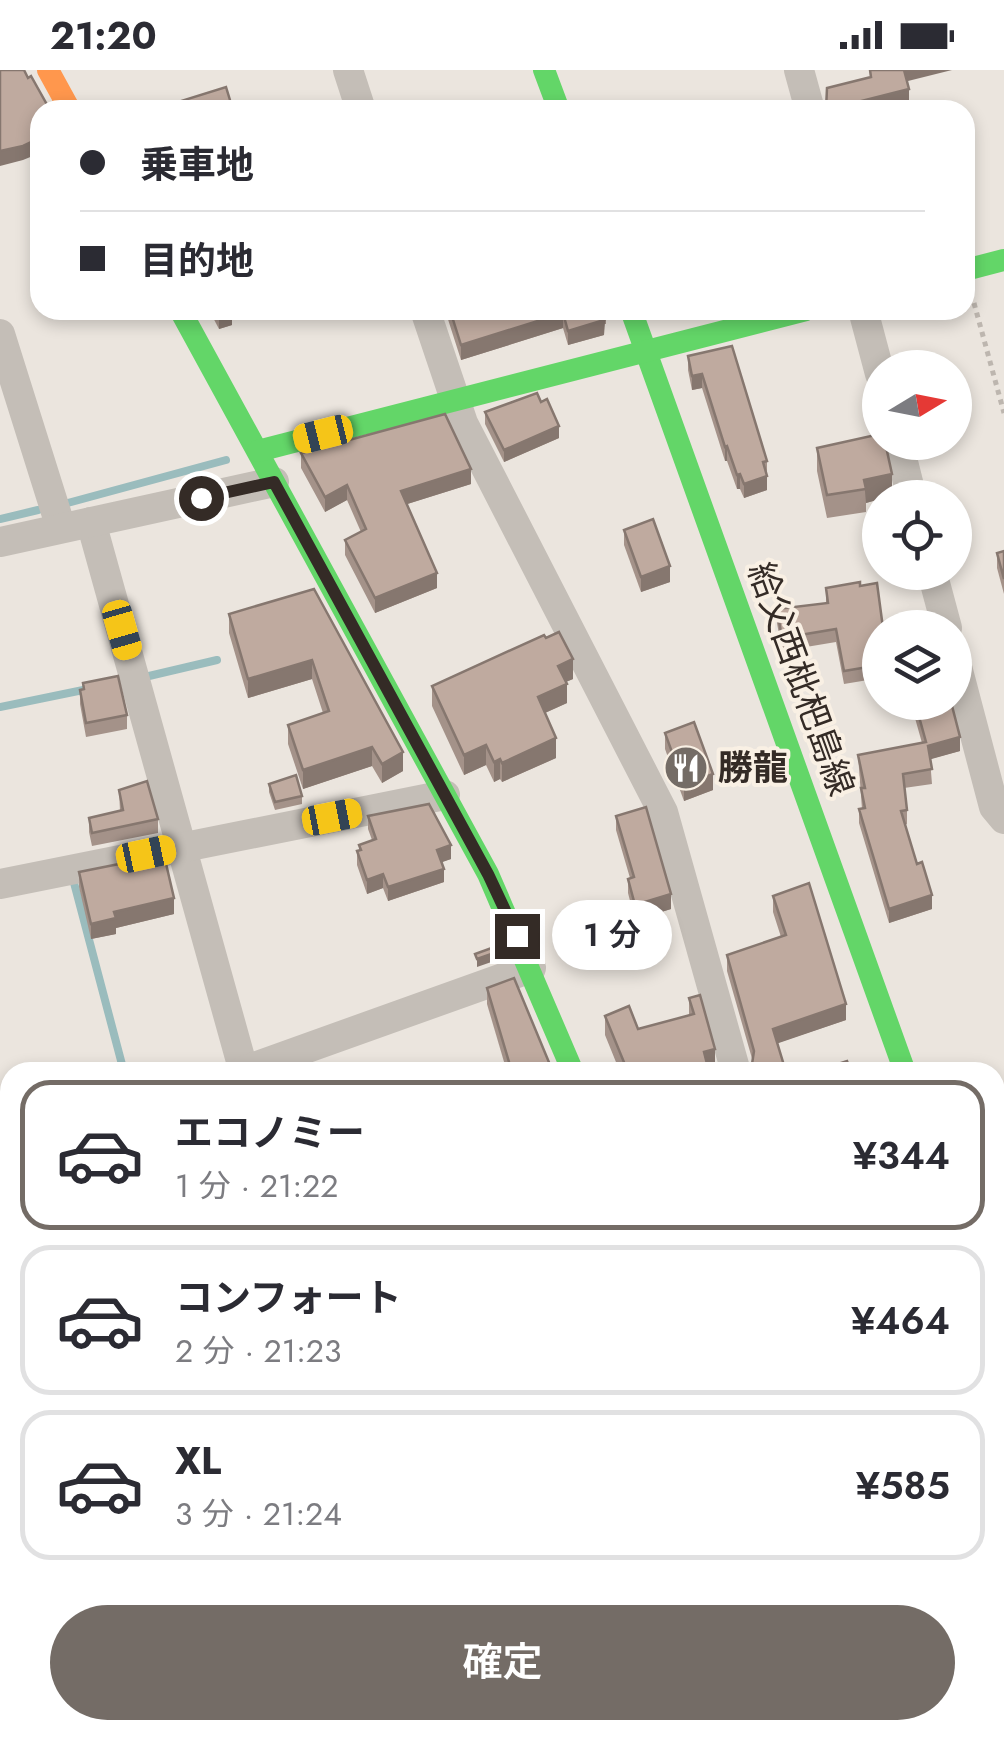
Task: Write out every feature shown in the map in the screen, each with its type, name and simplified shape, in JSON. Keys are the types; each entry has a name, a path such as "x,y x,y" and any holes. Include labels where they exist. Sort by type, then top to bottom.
{"street":[{"path":"48,70 64,100"},
{"path":"348,70 358,100"},
{"path":"544,70 555,100"},
{"path":"799,70 807,100"},
{"path":"975,276 1004,260"},
{"path":"186,320 488,874 569,1062"},
{"path":"429,320 463,423 662,812 733,1062"},
{"name":"給父西枇杷島線","path":"635,320 902,1062"},
{"path":"258,450 766,320"},
{"path":"866,320 874,350"},
{"path":"0,334 61,528"},
{"path":"0,542 274,482"},
{"path":"91,522 241,1062"},
{"path":"971,720 994,807 1004,819"},
{"path":"0,884 445,795"},
{"path":"272,1062 531,968"}],"path":[{"path":"975,306 1004,413"}],"building":[{"path":"0,70 24,70 44,100 30,100 30,143 0,151"},
{"path":"870,70 904,70 909,89 866,100 826,100 827,88 871,77"},
{"path":"226,87 230,100 184,100"},
{"path":"453,320 541,320 461,345"},
{"path":"565,320 604,320 568,331"},
{"path":"732,346 767,461 763,462 767,476 744,484 725,447 702,374 692,376 688,356"},
{"path":"537,393 541,402 547,399 559,426 504,450 485,412"},
{"path":"445,414 471,469 401,491 437,573 375,598 345,540 366,529 347,485 325,497 301,453"},
{"path":"862,438 862,460 889,460 892,474 862,480 862,490 827,495 817,448"},
{"path":"653,519 670,566 641,577 624,530"},
{"path":"1004,551 1004,579 997,553"},
{"path":"860,582 862,590 878,590 881,610 862,610 862,668 844,671 836,629 782,638 777,609 828,603 826,588"},
{"path":"314,589 403,752 382,764 372,747 303,770 288,725 329,711 312,660 248,679 229,614"},
{"path":"559,632 573,659 558,666 567,684 538,697 556,738 502,763 500,759 494,762 486,745 464,755 432,686 544,635 546,638"},
{"path":"118,676 127,715 86,723 80,690 84,689 83,683"},
{"path":"920,720 956,720 960,737 928,746 932,769 903,774 907,810 901,811 917,864 922,862 932,895 889,909 859,809 865,808 861,788 865,788 858,755 926,742"},
{"path":"694,722 713,774 684,785 665,733"},
{"path":"296,775 302,796 275,802 269,784"},
{"path":"147,781 158,819 92,833 89,818 123,810 119,790"},
{"path":"429,804 451,845 437,850 444,869 388,887 383,874 367,880 357,851 361,850 359,845 376,839 368,816"},
{"path":"646,807 671,894 635,905 628,879 634,877 616,816"},
{"path":"164,855 174,898 114,912 116,918 91,924 79,872"},
{"path":"809,883 846,1004 773,1029 783,1062 752,1062 754,1051 727,955 786,935 773,896"},
{"path":"497,946 500,951 477,959 475,954"},
{"path":"514,978 549,1062 509,1062 487,988"},
{"path":"700,995 715,1049 704,1052 706,1062 624,1062 605,1016 629,1006 638,1029 694,1014 689,998"}],"waterway":[{"path":"64,504 226,460"},
{"path":"0,519 38,510"},
{"path":"149,676 217,660"},
{"path":"0,707 88,689"},
{"path":"73,879 121,1062"}],"traffic: fast":[{"path":"544,70 555,100"},
{"path":"975,267 1004,260"},
{"path":"185,320 488,874 569,1062"},
{"path":"635,320 901,1062"},
{"path":"258,451 767,320"}],"traffic: slow":[{"path":"48,70 64,100"}],"place":[{"name":"勝龍","path":"686,768"}],"route":[{"path":"201,498 274,482 488,874 517,936"}]}
